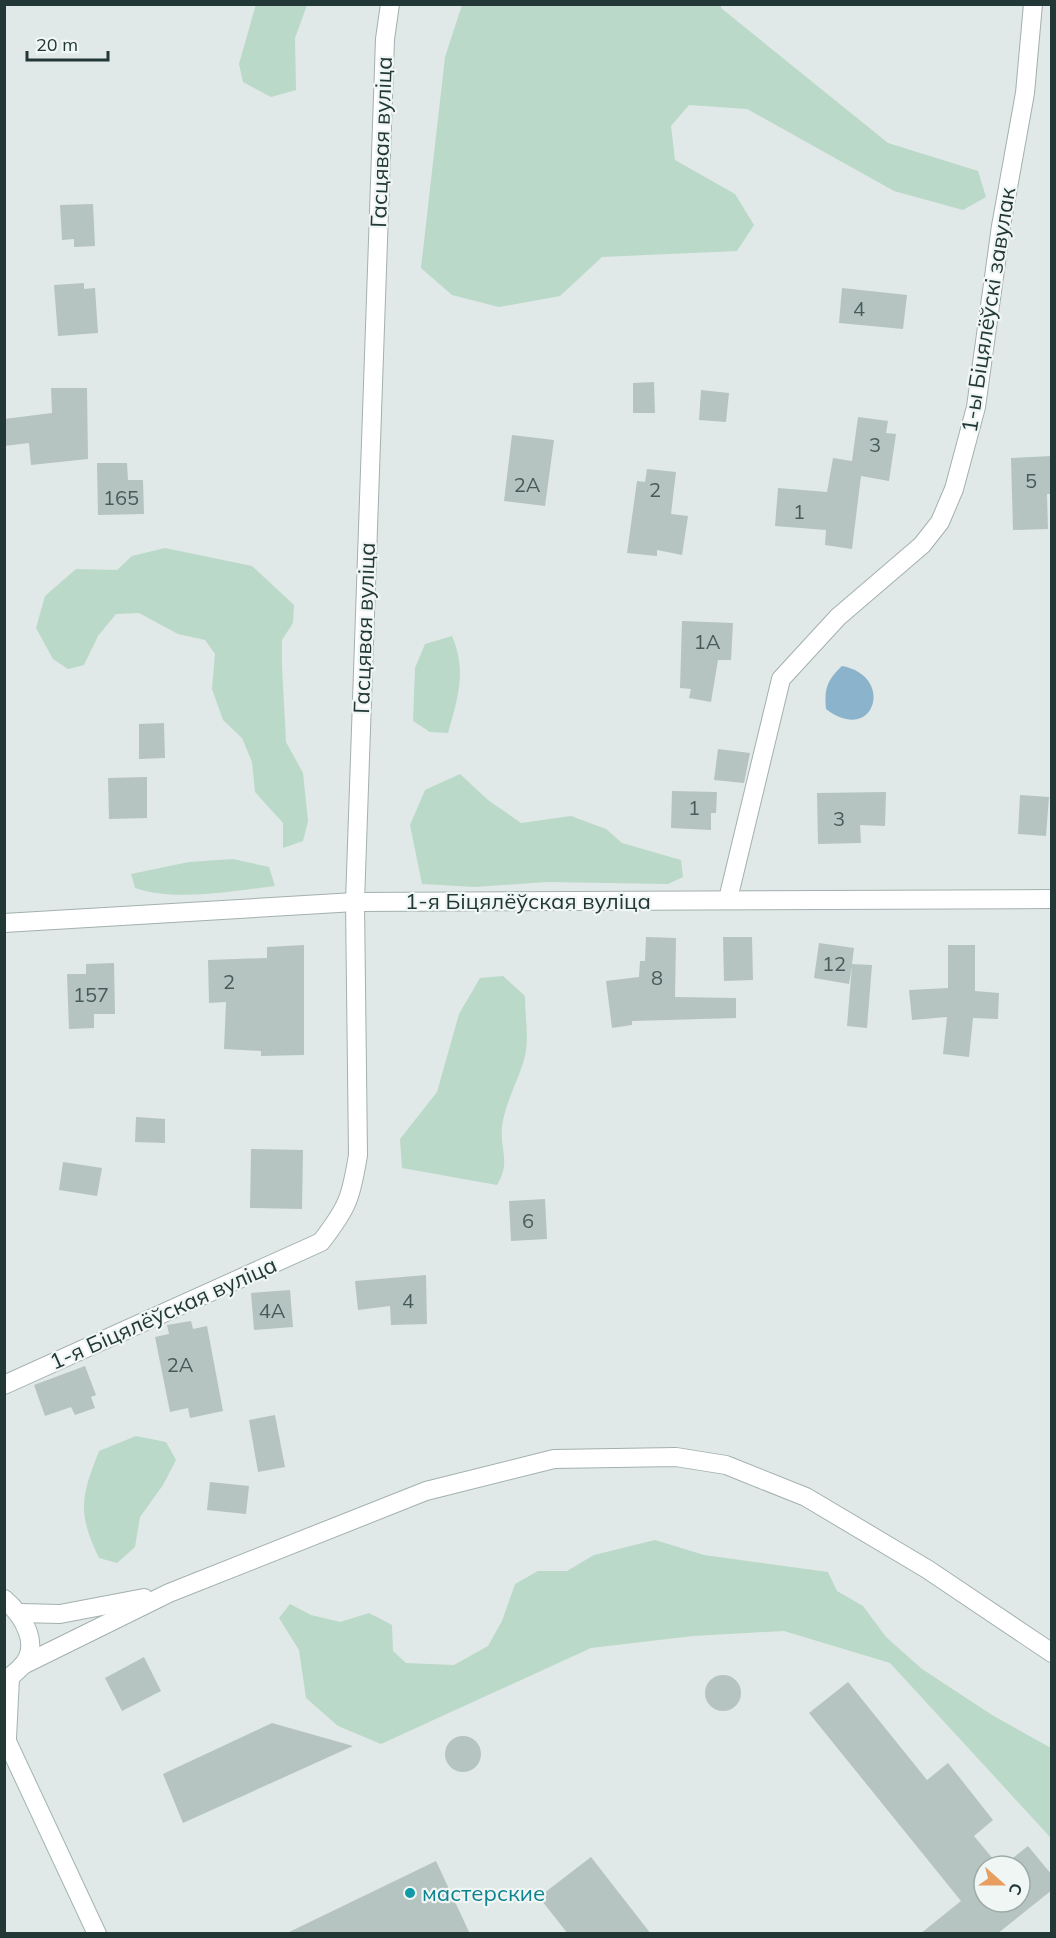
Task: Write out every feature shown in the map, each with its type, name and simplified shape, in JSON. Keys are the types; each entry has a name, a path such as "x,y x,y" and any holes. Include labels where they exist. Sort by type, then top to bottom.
{"street":[{"name":"Гасцявая вуліца","path":"321,1242 344,1211 352,1190 358,1155 355,902 384,51 390,4"},
{"name":"1-ы Біцялёўскі завулак","path":"728,900 781,680 838,617 922,545 940,522 954,489 976,407 1001,226 1025,93 1033,4"},
{"name":"1-я Біцялёўская вуліца","path":"4,924 355,902 1052,899"},
{"name":"1-я Біцялёўская вуліца","path":"4,1385 321,1242"},
{"path":"97,1934 6,1736 7,1678 25,1664 169,1593 426,1491 554,1459 676,1457 726,1465 806,1497 927,1569 1052,1653"},
{"path":"20,1613 60,1614 169,1593"},
{"path":"4,1599 20,1613 31,1641 25,1664"}],"green space":[{"path":"256,4 307,5 295,38 296,90 271,97 243,82 239,64"},
{"path":"462,5 721,5 721,8 888,143 978,171 986,197 963,210 894,191 747,109 689,105 671,126 675,160 735,194 754,225 737,251 602,257 560,296 499,307 452,295 421,268 445,57"},
{"path":"165,548 252,566 294,605 293,623 282,640 282,666 286,742 303,773 308,821 303,841 283,848 283,823 255,792 252,762 242,738 223,720 212,689 215,654 205,640 178,634 139,613 116,614 98,636 84,665 68,669 53,659 36,628 45,596 76,569 117,570 132,556"},
{"path":"452,636 457,649 460,673 455,708 448,733 430,732 413,721 415,668 425,644"},
{"path":"460,774 488,800 521,823 571,816 606,829 622,843 681,860 683,877 668,884 547,882 475,887 422,884 410,825 425,790"},
{"path":"233,859 269,867 275,886 222,893 168,894 135,888 131,874 189,862"},
{"path":"503,976 525,996 527,1042 525,1056 502,1127 504,1163 497,1185 402,1168 400,1139 437,1092 459,1014 480,978"},
{"path":"136,1436 166,1442 176,1460 163,1485 140,1517 135,1547 117,1563 99,1558 87,1528 85,1493 99,1451"},
{"path":"655,1540 704,1555 828,1572 837,1591 863,1606 886,1637 922,1669 992,1715 1051,1748 1051,1838 890,1663 784,1631 693,1636 591,1648 381,1744 338,1726 306,1698 299,1650 279,1618 290,1604 311,1615 340,1622 369,1613 392,1625 393,1651 406,1663 454,1665 488,1646 502,1621 515,1584 538,1571 567,1571 594,1555"}],"water":[{"path":"842,666 859,672 869,682 873,694 872,705 866,714 856,719 843,718 826,709 828,685"}],"building":[{"path":"93,204 95,246 74,247 74,239 62,240 60,205"},
{"path":"84,283 84,289 95,288 98,333 58,336 54,285"},
{"path":"842,288 907,295 903,329 839,323"},
{"path":"654,382 655,413 633,413 633,383"},
{"path":"51,388 87,388 88,459 31,465 29,443 4,446 4,419 52,413"},
{"path":"701,390 729,393 726,422 699,420"},
{"path":"858,417 888,421 886,433 896,434 889,481 861,476 852,549 825,545 826,530 775,526 778,488 827,492 833,458 852,461"},
{"path":"512,435 554,440 545,506 504,501"},
{"path":"1052,456 1052,494 1047,494 1048,529 1013,530 1011,458"},
{"path":"97,463 127,463 128,480 143,480 144,514 98,515"},
{"path":"647,469 676,472 671,514 688,516 682,555 657,550 657,556 627,553 637,481 645,482"},
{"path":"682,621 733,623 731,660 718,660 711,702 689,698 691,689 680,688"},
{"path":"164,723 165,758 139,759 139,724"},
{"path":"718,749 750,753 744,783 714,780"},
{"path":"147,777 147,818 109,819 108,778"},
{"path":"672,791 717,792 716,813 711,813 711,830 671,828"},
{"path":"886,792 885,826 860,825 861,843 818,844 817,793"},
{"path":"1020,795 1049,797 1046,836 1018,834"},
{"path":"646,937 676,938 675,997 736,998 736,1018 632,1021 632,1025 612,1028 606,981 639,977 640,961 645,961"},
{"path":"723,937 752,937 753,980 724,981"},
{"path":"819,943 854,948 852,964 872,965 867,1028 847,1026 852,966 849,984 814,978"},
{"path":"304,945 304,1055 261,1056 261,1051 224,1049 226,1002 209,1003 208,960 267,958 267,947"},
{"path":"948,945 975,945 975,991 999,993 998,1019 973,1018 969,1057 943,1054 947,1017 912,1020 909,990 948,988"},
{"path":"114,963 115,1014 94,1014 94,1028 69,1029 67,974 86,974 86,964"},
{"path":"136,1117 165,1119 165,1143 135,1142"},
{"path":"251,1149 303,1150 302,1209 250,1208"},
{"path":"63,1162 102,1168 97,1196 59,1190"},
{"path":"545,1199 547,1239 511,1241 509,1201"},
{"path":"426,1275 427,1324 391,1325 390,1306 358,1310 355,1281"},
{"path":"290,1290 293,1327 254,1330 251,1293"},
{"path":"191,1321 193,1329 207,1326 223,1411 190,1418 188,1408 170,1412 155,1337 169,1334 167,1325"},
{"path":"85,1366 96,1395 91,1397 95,1408 75,1415 71,1407 45,1416 34,1385"},
{"path":"275,1415 285,1467 258,1472 249,1420"},
{"path":"210,1482 249,1486 246,1514 207,1510"},
{"path":"144,1657 161,1691 122,1711 105,1678"},
{"path":"723,1675 736,1680 741,1693 736,1706 723,1711 710,1706 705,1693 710,1680"},
{"path":"848,1682 927,1780 948,1763 993,1820 974,1836 989,1854 972,1854 972,1914 1022,1914 997,1934 920,1934 961,1901 809,1713"},
{"path":"272,1723 353,1746 183,1823 163,1774"},
{"path":"463,1736 476,1741 481,1754 476,1767 463,1772 450,1767 445,1754 450,1741"},
{"path":"1028,1846 1052,1875 1052,1890 1032,1906 1032,1854 1018,1854"},
{"path":"591,1857 651,1934 568,1934 539,1897"},
{"name":"мастерские","path":"436,1861 470,1934 285,1934"}],"place":[{"name":"мастерские","path":"410,1893"}]}
